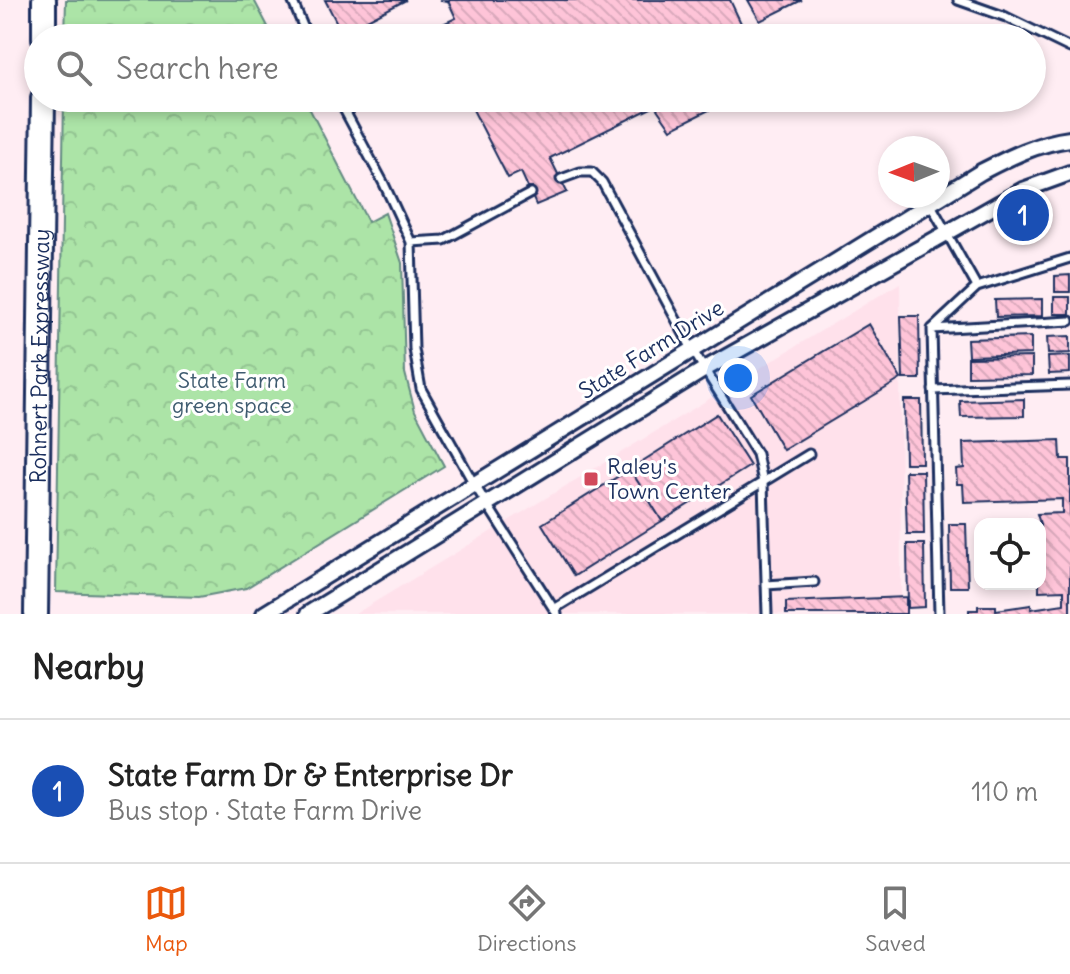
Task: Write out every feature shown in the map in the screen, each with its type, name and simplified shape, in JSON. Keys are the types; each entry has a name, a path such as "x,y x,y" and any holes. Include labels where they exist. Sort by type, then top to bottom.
{"main road":[{"path":"44,0 44,24"},
{"name":"Rohnert Park Expressway","path":"36,614 43,112"}],"street":[{"name":"State Farm Drive","path":"950,191 1013,155 1050,142 1070,139"},
{"name":"State Farm Drive","path":"308,614 705,369 1023,190 1070,173"},
{"name":"State Farm Drive","path":"264,614 922,208"}],"lane":[{"path":"292,0 302,24"},
{"path":"958,0 1016,24"},
{"path":"1046,36 1069,46"},
{"path":"345,112 411,242 414,349 421,389 474,484 556,611 809,454"},
{"path":"561,179 580,172 592,172 602,182 692,349 757,454 763,482 767,614"},
{"path":"411,242 444,240 531,193"},
{"path":"933,208 977,287"},
{"path":"939,614 932,329 977,287 1070,258"},
{"path":"932,329 1070,321"},
{"path":"933,390 1070,385"},
{"path":"766,585 814,582"}],"shaded area":[{"path":"900,283 901,614 355,614"}],"green space":[{"path":"66,0 254,0 267,24 65,24"},
{"name":"State Farm green space","path":"64,112 311,112 368,222 385,213 402,263 405,373 415,411 444,466 246,588 199,597 56,592"}],"building":[{"path":"325,0 406,0 359,24 337,24"},
{"path":"440,0 730,0 741,24 443,24 456,18 448,1"},
{"path":"748,0 802,0 760,21"},
{"path":"474,112 643,112 550,158 567,192 536,205 521,172 508,178"},
{"path":"659,112 705,112 671,129"},
{"path":"1070,275 1070,292 1055,292 1055,276"},
{"path":"1054,297 1070,297 1070,314 1054,314"},
{"path":"1042,299 1042,316 996,317 995,300"},
{"path":"901,316 919,316 920,379 903,379"},
{"path":"869,324 901,379 783,450 751,395"},
{"path":"1070,336 1070,353 1048,354 1047,337"},
{"path":"1031,337 1031,354 968,356 967,339"},
{"path":"1070,356 1070,373 1049,374 1048,357"},
{"path":"1032,357 1032,375 968,376 968,358"},
{"path":"1024,399 1024,416 961,417 960,401"},
{"path":"904,400 921,400 922,463 905,463"},
{"path":"717,414 750,466 662,521 630,469"},
{"path":"1060,440 1061,459 1070,459 1070,614 969,614 969,610 978,610 978,606 996,606 996,610 1064,604 1064,590 1039,591 1046,590 1046,518 1038,518 1037,514 1062,513 1062,499 964,502 963,484 957,484 956,469 964,468 963,443"},
{"path":"630,469 662,521 574,576 542,524"},
{"path":"905,471 923,471 924,534 907,534"},
{"path":"949,524 966,524 968,587 950,587"},
{"path":"907,544 924,544 925,607 908,608"},
{"path":"906,597 906,614 786,614 786,602"}],"place":[{"name":"State Farm Dr & Enterprise Dr","path":"1023,215"},
{"name":"Raley's Town Center","path":"591,479"}]}
